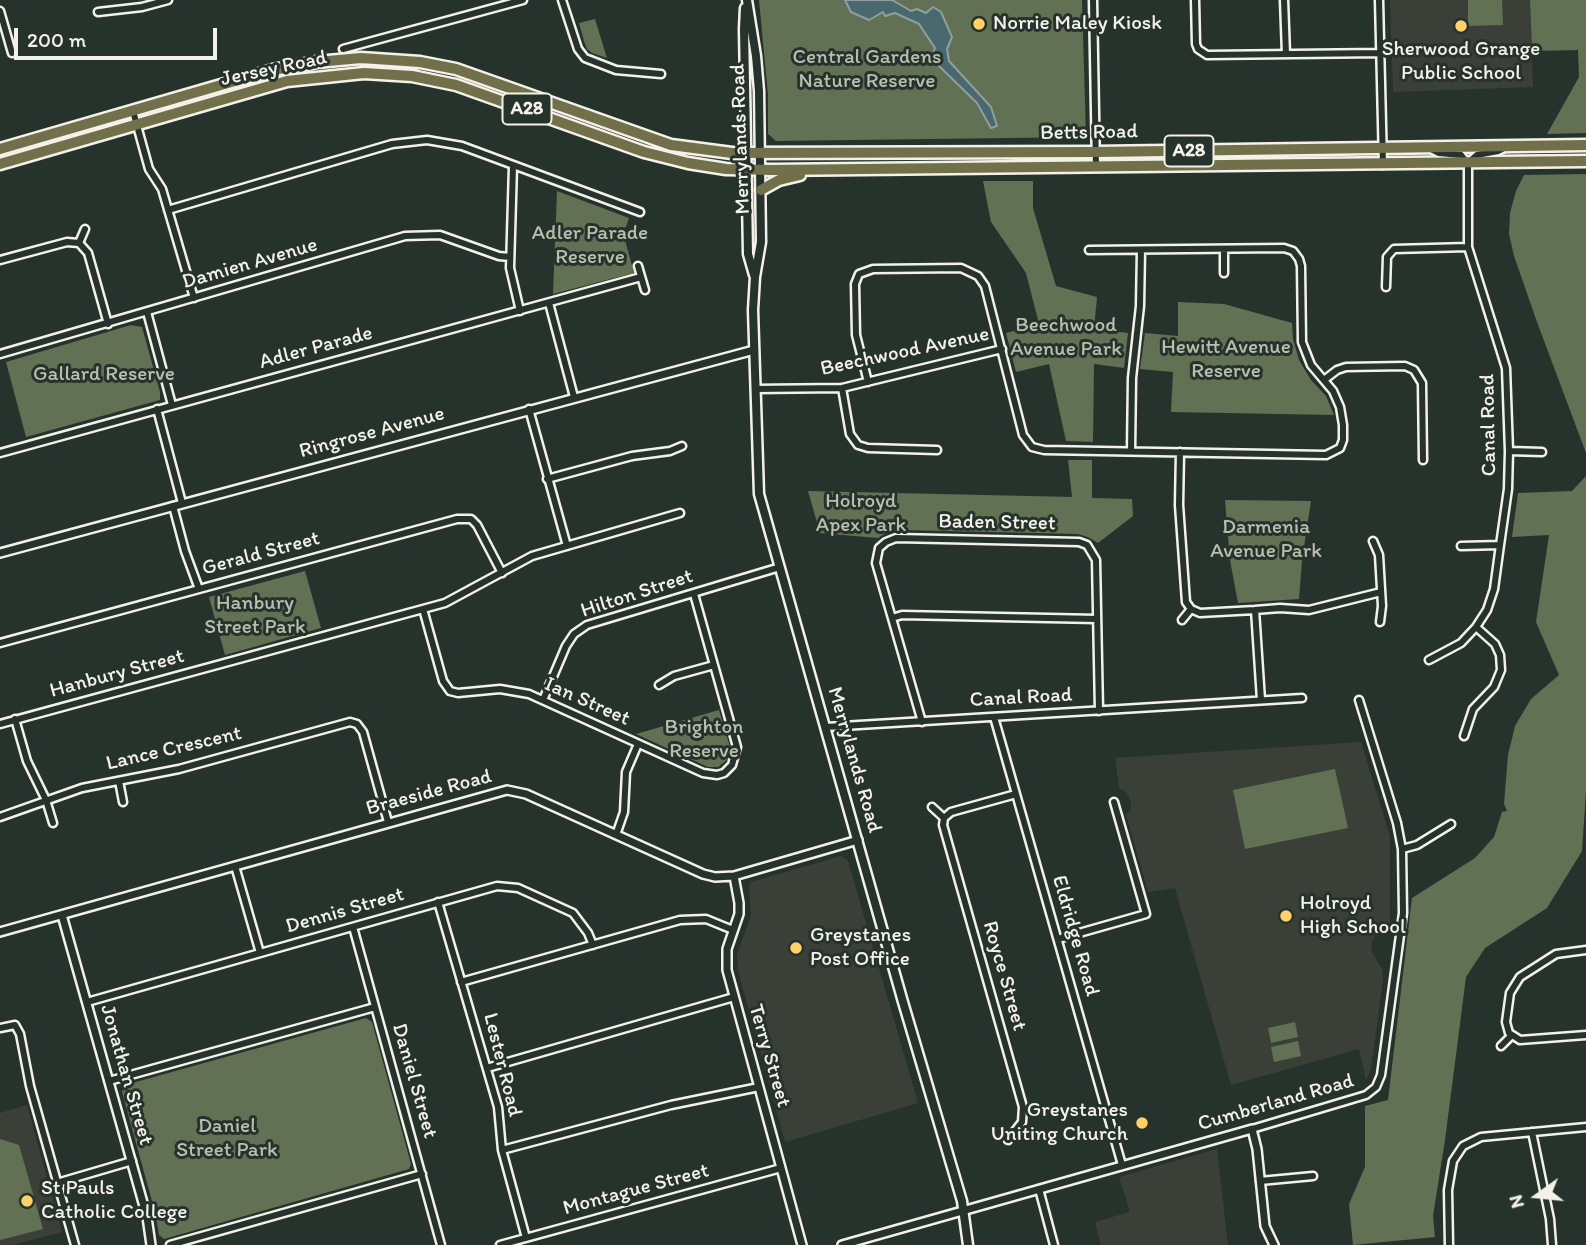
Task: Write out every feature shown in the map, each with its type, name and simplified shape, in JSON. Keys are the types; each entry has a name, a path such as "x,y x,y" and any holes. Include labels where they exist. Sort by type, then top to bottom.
{"highway":[{"name":"Jersey Road","path":"0,149 296,65 334,60 387,59 436,65 476,75 671,145 714,152 760,153"},
{"name":"Jersey Road","path":"0,164 295,79 353,73 391,74 456,85 663,158 709,167 760,170"},
{"name":"Betts Road","path":"760,153 1096,152 1586,145"},
{"name":"Betts Road","path":"760,170 1586,161"},
{"path":"761,190 779,180 813,170"}],"main road":[{"name":"Merrylands Road","path":"747,0 744,29 748,254 755,277"},
{"name":"Merrylands Road","path":"747,0 757,68 761,190 760,255 755,277 754,350 759,491 902,1002 964,1210 968,1245"}],"street":[{"path":"98,12 142,7 168,0"},
{"name":"Jersey Road","path":"342,49 506,2 523,0"},
{"path":"562,0 578,49 586,58 616,70 661,74"},
{"path":"1093,0 1096,167"},
{"path":"1195,0 1196,44 1204,54 1381,53"},
{"path":"1284,0 1286,54"},
{"path":"1379,0 1383,165"},
{"path":"0,11 12,53"},
{"path":"133,111 148,166 161,187 194,299"},
{"path":"168,210 406,141 433,140 450,143 640,212"},
{"path":"1429,148 1439,153 1461,155 1468,164 1473,157 1507,146"},
{"name":"Canal Road","path":"1429,660 1457,646 1476,627 1491,599 1508,489 1506,368 1468,247 1468,164"},
{"path":"513,166 510,257 511,274 520,311"},
{"path":"79,243 85,229"},
{"name":"Damien Avenue","path":"0,355 412,235 440,235 496,255 510,257"},
{"path":"0,260 67,242 79,243 88,253 108,324"},
{"path":"1386,287 1388,250 1468,247"},
{"path":"1224,248 1224,273"},
{"path":"1089,250 1284,248 1295,254 1301,266 1302,342 1311,365 1335,395 1343,418 1343,440 1339,450 1346,457"},
{"path":"1295,254 1302,248"},
{"path":"1131,452 1132,378 1139,314 1141,250"},
{"path":"638,266 645,290"},
{"path":"853,266 859,274"},
{"path":"868,382 856,335 855,284 859,274 873,269 961,268 971,271 985,286 1002,349"},
{"name":"Adler Parade","path":"0,453 641,277"},
{"path":"549,303 574,397"},
{"path":"147,313 172,405"},
{"name":"Beechwood Avenue","path":"755,389 842,388 1002,349 1028,448 1326,454 1339,450"},
{"name":"Ringrose Avenue","path":"0,553 754,350"},
{"path":"1324,380 1346,367 1405,366 1419,369 1422,383 1423,460"},
{"path":"842,388 854,446 937,450"},
{"path":"529,409 567,546"},
{"path":"157,410 178,504 185,551 199,589"},
{"path":"547,479 632,456 670,451 682,446"},
{"path":"1509,451 1542,452"},
{"path":"1180,452 1179,505 1185,597 1191,609 1203,614 1280,608 1310,610 1381,592"},
{"name":"Hanbury Street","path":"0,724 423,609 452,600 532,556 680,513"},
{"name":"Gerald Street","path":"0,643 460,518 471,519 477,525 502,573"},
{"name":"Baden Street","path":"922,722 876,558 884,543 900,538 1085,543 1096,560 1099,711"},
{"path":"1373,541 1378,555 1380,622"},
{"path":"1461,546 1500,545"},
{"name":"Hilton Street","path":"542,700 566,646 580,629 595,622 780,567"},
{"name":"Ian Street","path":"450,691 458,693 500,689 528,694 706,775 717,775 730,768 737,755 737,745 694,594"},
{"path":"423,609 443,681 450,691 444,699"},
{"path":"1182,620 1191,609"},
{"path":"1255,610 1261,700"},
{"path":"892,618 902,615 1097,619"},
{"path":"1464,736 1473,709 1496,684 1501,670 1500,655 1495,643 1476,627"},
{"path":"659,685 674,676 714,664"},
{"name":"Canal Road","path":"826,727 1302,698"},
{"name":"Cumberland Road","path":"842,1245 1370,1093 1382,1072 1403,913 1402,849 1397,823 1359,700"},
{"name":"Eldridge Road","path":"994,717 1122,1165"},
{"path":"15,719 27,761 46,800 53,823"},
{"name":"Lance Crescent","path":"0,817 82,788 172,770 358,721 388,822"},
{"path":"616,835 624,812 626,772 638,744"},
{"path":"119,780 123,802"},
{"name":"Braeside Road","path":"0,932 494,792 511,790 526,794 707,876 719,878 858,840"},
{"path":"932,807 944,818 951,812 1016,794"},
{"path":"1058,939 1146,914 1114,802"},
{"name":"Royce Street","path":"944,818 943,829 1023,1107 1022,1122 1007,1140"},
{"path":"1402,849 1417,845 1451,824"},
{"path":"235,866 260,953"},
{"name":"Terry Street","path":"734,876 739,909 726,960 802,1245"},
{"name":"Dennis Street","path":"87,1002 498,886 518,888 573,914 588,933 593,945"},
{"name":"Lester Road","path":"439,902 498,1109 502,1150 526,1238"},
{"name":"Jonathan Street","path":"62,915 132,1161 147,1217 151,1245"},
{"path":"461,982 694,918 706,919 733,929"},
{"name":"Daniel Street","path":"353,927 441,1245"},
{"path":"1586,950 1556,954 1517,980 1510,993 1506,1022 1512,1035 1524,1041 1586,1035"},
{"path":"487,1068 734,997"},
{"path":"109,1082 375,1007"},
{"path":"0,1028 15,1026 20,1034 30,1089 75,1245"},
{"path":"1501,1046 1512,1035"},
{"path":"502,1150 671,1105 759,1087"},
{"path":"1449,1245 1448,1197 1457,1154 1467,1143 1477,1138 1586,1127"},
{"path":"1252,1129 1256,1143 1265,1226 1274,1245"},
{"path":"1532,1132 1550,1219 1552,1245"},
{"path":"57,1183 132,1161"},
{"name":"Montague Street","path":"500,1245 782,1168"},
{"path":"170,1245 422,1174"},
{"path":"1260,1181 1312,1176"},
{"path":"1039,1189 1054,1245"}],"shaded area":[{"name":"Sherwood Grange Public School","path":"1390,0 1530,0 1533,87 1393,92"},
{"name":"Holroyd High School","path":"1361,742 1390,836 1390,927 1377,933 1371,944 1372,952 1382,969 1383,980 1371,1069 1366,1080 1359,1049 1231,1085 1175,888 1148,892 1126,815 1131,809 1131,802 1127,793 1119,788 1115,758"},
{"path":"841,856 848,861 918,1103 785,1142 738,971 737,954 751,916 749,887 751,882"},
{"name":"St Pauls Catholic College","path":"27,1105 62,1232 12,1245 0,1245 0,1113"},
{"path":"1217,1149 1228,1245 1101,1245 1095,1222 1130,1212 1119,1177"}],"green space":[{"name":"Central Gardens Nature Reserve","path":"759,0 1082,0 1086,137 776,141 768,134 768,95"},
{"path":"1468,0 1502,0 1503,25 1468,26"},
{"path":"1530,0 1586,0 1586,133 1547,134 1579,77 1578,50 1532,51"},
{"path":"595,19 607,58 592,53 584,41 579,23"},
{"path":"1586,174 1586,453 1537,322 1509,234 1510,213 1524,175"},
{"name":"Beechwood Avenue Park","path":"983,181 1033,181 1033,208 1056,286 1097,297 1094,329 1128,333 1124,368 1094,364 1093,442 1066,441 1049,364 1016,372 1006,333 1039,324 1026,273 991,222"},
{"name":"Adler Parade Reserve","path":"557,191 629,218 626,227 622,229 634,273 553,294"},
{"name":"Hewitt Avenue Reserve","path":"1178,302 1224,304 1292,323 1299,360 1311,380 1326,396 1334,415 1171,412 1173,372 1140,369 1145,333 1178,336"},
{"name":"Gallard Reserve","path":"131,325 142,327 160,400 26,437 6,362"},
{"name":"Holroyd Apex Park","path":"1068,460 1092,460 1092,498 1132,499 1133,516 1098,543 1078,534 900,530 887,532 878,538 820,533 808,491 1072,497"},
{"path":"1586,476 1586,791 1582,851 1547,908 1485,948 1466,977 1433,1216 1435,1237 1353,1245 1349,1204 1365,1167 1365,1106 1388,1100 1412,898 1475,858 1494,837 1502,812 1507,811 1504,804 1508,755 1515,726 1531,699 1559,675 1536,622 1549,535 1512,537 1518,493 1572,491"},
{"name":"Darmenia Avenue Park","path":"1225,500 1311,501 1299,599 1238,603 1230,560"},
{"name":"Hanbury Street Park","path":"305,571 321,628 225,655 209,597"},
{"name":"Brighton Reserve","path":"719,710 730,747 728,759 718,767 708,767 636,734"},
{"path":"1335,769 1348,828 1245,849 1233,790"},
{"name":"Daniel Street Park","path":"366,1018 372,1022 411,1164 409,1169 164,1239 159,1235 122,1092 125,1085"},
{"path":"1295,1022 1298,1037 1271,1043 1268,1028"},
{"path":"1298,1041 1301,1056 1274,1062 1271,1047"},
{"path":"0,1139 19,1145 43,1229 0,1240"}],"water":[{"path":"845,0 892,0 911,11 917,9 926,13 933,7 941,12 952,37 947,49 949,61 991,107 997,126 991,128 977,103 938,65 932,56 935,48 919,24 895,13 885,16 883,12 869,20 851,12"}],"place":[{"name":"Norrie Maley Kiosk","path":"979,24"},
{"name":"Sherwood Grange Public School","path":"1461,26"},
{"name":"Holroyd High School","path":"1286,916"},
{"name":"Greystanes Post Office","path":"796,948"},
{"name":"Greystanes Uniting Church","path":"1142,1123"},
{"name":"St Pauls Catholic College","path":"27,1201"}]}
